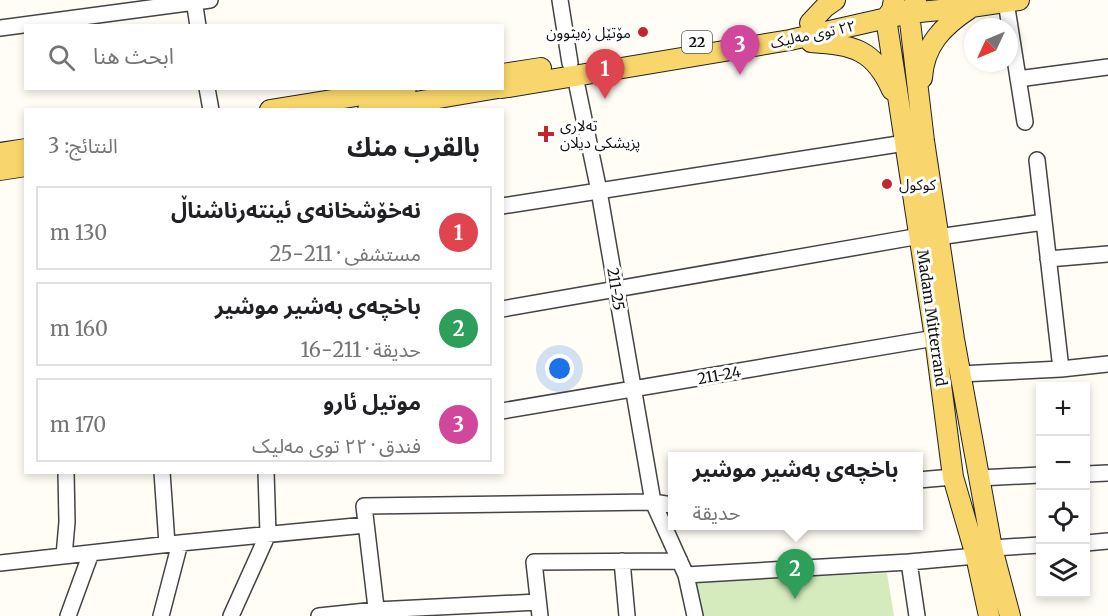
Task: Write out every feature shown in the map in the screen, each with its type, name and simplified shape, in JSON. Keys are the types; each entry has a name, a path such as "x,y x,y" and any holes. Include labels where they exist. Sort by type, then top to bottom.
{"main road":[{"path":"810,23 835,0"},
{"path":"921,114 902,7 970,8 1013,1"},
{"name":"٢٢ توی مەلیک","path":"504,74 572,70 790,40 902,7"},
{"name":"٢٢ توی مەلیک","path":"504,87 572,70 902,7"},
{"name":"Madam Mitterrand","path":"902,7 901,116 905,143 960,374 979,478 989,616"},
{"path":"921,114 923,70 930,47 942,30 970,8"},
{"path":"790,40 842,44 863,52 876,63 887,80 901,116"},
{"path":"282,108 394,90"},
{"path":"380,108 486,90"},
{"name":"Madam Mitterrand","path":"921,114 935,338 953,477 1010,616"},
{"path":"0,153 24,149"},
{"path":"0,170 24,166"}],"street":[{"path":"30,24 210,0"},
{"name":"211-25","path":"560,0 572,70 599,191 653,502 683,568 695,616"},
{"path":"1013,1 1018,79 1025,122"},
{"path":"194,2 198,24"},
{"path":"0,28 24,25"},
{"path":"1018,79 1108,67"},
{"path":"207,90 211,108"},
{"path":"504,206 905,143"},
{"path":"1037,160 1061,369"},
{"path":"504,309 929,237 1044,222"},
{"path":"1048,259 1108,254"},
{"name":"211-24","path":"504,411 935,338"},
{"path":"960,374 1061,369 1108,364"},
{"path":"1090,474 1108,473"},
{"path":"64,556 67,522 66,474"},
{"path":"161,616 174,544 162,474"},
{"path":"231,616 268,534 266,474"},
{"path":"979,478 1036,476"},
{"path":"923,480 953,477"},
{"path":"376,613 364,506 653,502 668,504"},
{"path":"0,563 366,525"},
{"path":"1090,543 1108,541"},
{"path":"320,616 539,609 534,562 622,561 683,568 909,562 1036,547"},
{"path":"68,616 91,553"},
{"path":"622,561 627,616"},
{"path":"909,562 917,616"}],"green space":[{"path":"887,573 894,616 702,616 694,582"}],"place":[{"name":"مۆتێل زەیتوون","path":"643,32"},
{"name":"موتیل ئارو","path":"740,75"},
{"name":"نەخۆشخانەی ئینتەرناشناڵ","path":"605,99"},
{"name":"تەلاری پزیشکی دیلان","path":"546,134"},
{"name":"کوکول","path":"887,184"},
{"name":"باخچەی بەشیر موشیر","path":"795,599"}]}
